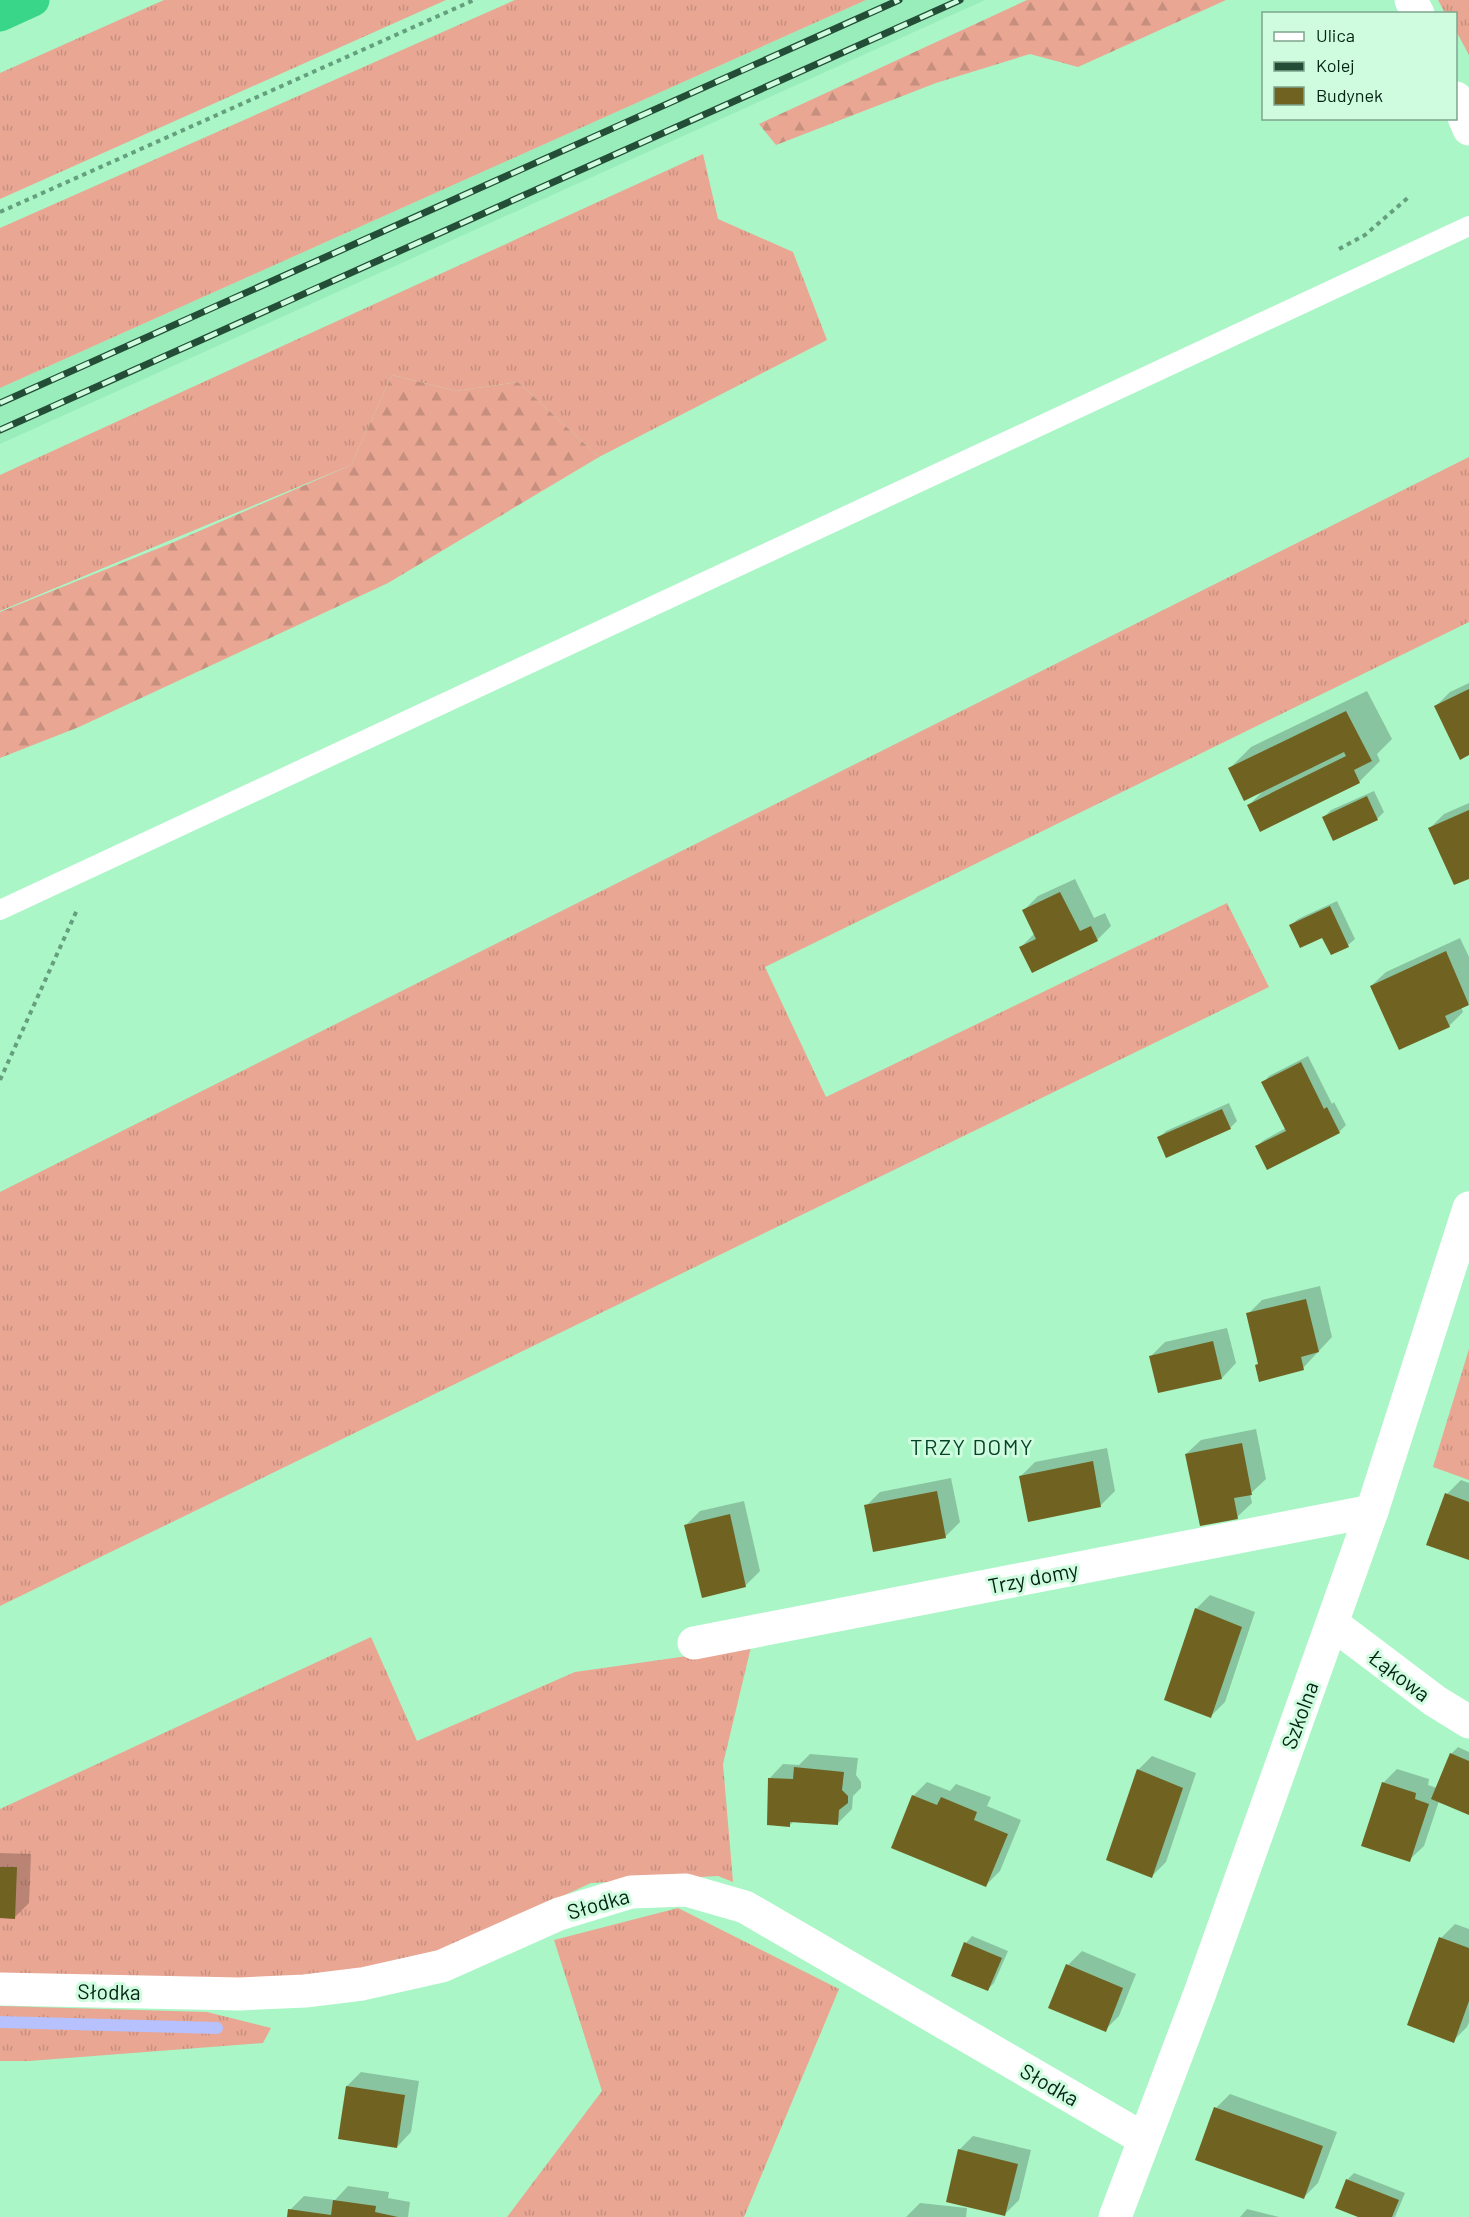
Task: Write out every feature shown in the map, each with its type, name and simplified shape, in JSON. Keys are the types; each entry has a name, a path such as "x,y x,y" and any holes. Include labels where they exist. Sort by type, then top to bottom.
{"highway":[{"path":"0,15 33,0"}],"street":[{"path":"1457,102 1469,129"},
{"name":"Szkolna","path":"1115,2217 1200,1993 1333,1624 1372,1511 1469,1208"},
{"name":"Trzy domy","path":"694,1643 1372,1511"},
{"name":"Łąkowa","path":"1333,1624 1435,1701 1469,1722"},
{"name":"Słodka","path":"0,1989 240,1994 306,1991 362,1984 442,1966 559,1914 631,1892 686,1890 745,1907 1144,2139"}],"lane":[{"path":"0,910 1469,226"}],"path":[{"path":"0,212 474,0"},
{"path":"0,1080 97,865"}],"shaded area":[{"path":"866,0 985,0 0,444 0,388"}],"green space":[{"path":"164,0 446,0 0,199 0,73"},
{"path":"515,0 866,0 0,388 0,228"},
{"path":"1027,0 1226,0 1078,67 1030,54 936,83 776,145 759,124"},
{"path":"1438,0 1469,0 1469,55 1457,33 1457,12 1444,12"},
{"path":"703,154 718,219 793,252 827,340 599,457 518,382 456,391 392,375 351,465 0,611 0,475"},
{"path":"392,375 456,391 518,382 599,457 388,583 79,727 0,758 0,612 174,542 351,465"},
{"path":"1469,457 1469,622 765,967 826,1097 1227,903 1269,987 0,1606 0,1192"},
{"path":"1469,1349 1469,1480 1433,1467"},
{"path":"371,1637 417,1741 575,1672 751,1647 723,1764 733,1882 718,1876 591,1883 435,1955 303,1983 0,1974 0,1809"},
{"path":"678,1908 839,1989 744,2217 507,2217 602,2091 554,1940"},
{"path":"0,2006 207,2012 271,2028 263,2043 29,2061 0,2061"}],"building":[{"path":"1469,689 1469,755 1460,760 1434,706"},
{"path":"1346,711 1372,761 1354,770 1360,783 1260,832 1247,805 1346,756 1344,752 1244,801 1228,768"},
{"path":"1367,796 1378,820 1333,841 1322,817"},
{"path":"1469,810 1469,879 1454,885 1428,828"},
{"path":"1060,892 1080,931 1091,926 1098,941 1032,973 1019,947 1036,939 1022,910"},
{"path":"1330,906 1349,947 1331,955 1322,938 1300,948 1289,925"},
{"path":"1446,951 1469,1005 1445,1016 1450,1027 1399,1050 1370,986"},
{"path":"1301,1062 1324,1109 1327,1107 1340,1133 1267,1170 1255,1146 1286,1131 1261,1082"},
{"path":"1222,1109 1231,1129 1166,1158 1157,1137"},
{"path":"1306,1299 1319,1352 1301,1357 1304,1370 1259,1382 1255,1365 1258,1364 1246,1313"},
{"path":"1213,1341 1222,1379 1158,1393 1149,1356"},
{"path":"1242,1443 1252,1495 1234,1498 1238,1519 1200,1526 1185,1454"},
{"path":"1093,1461 1101,1507 1028,1522 1019,1476"},
{"path":"937,1491 946,1538 873,1552 864,1505"},
{"path":"1445,1493 1469,1502 1469,1560 1426,1545"},
{"path":"730,1514 746,1587 702,1598 684,1525"},
{"path":"1195,1608 1242,1627 1211,1718 1164,1700"},
{"path":"1450,1753 1469,1761 1469,1815 1431,1799"},
{"path":"794,1767 844,1772 842,1790 848,1796 848,1803 839,1810 838,1825 790,1822 790,1827 767,1825 768,1778 793,1779"},
{"path":"1137,1769 1183,1788 1152,1878 1106,1860"},
{"path":"1382,1782 1416,1793 1415,1799 1429,1804 1410,1862 1361,1846"},
{"path":"912,1795 937,1805 941,1797 977,1812 974,1820 1008,1834 986,1887 891,1848"},
{"path":"0,1867 17,1867 15,1919 0,1918"},
{"path":"1439,1937 1469,1948 1469,2001 1454,2043 1407,2025"},
{"path":"964,1942 1002,1958 988,1991 951,1976"},
{"path":"1066,1964 1123,1988 1106,2032 1048,2008"},
{"path":"346,2086 405,2095 397,2148 338,2139"},
{"path":"1214,2107 1323,2146 1304,2199 1195,2160"},
{"path":"958,2149 1018,2164 1005,2216 946,2202"},
{"path":"1346,2179 1399,2200 1392,2217 1358,2217 1335,2208"},
{"path":"333,2200 376,2206 375,2212 398,2217 287,2217 288,2209 331,2215"}],"waterway":[{"path":"0,2022 217,2028"}],"railway":[{"path":"0,403 899,0"},
{"path":"0,430 960,0"}],"district":[{"name":"TRZY DOMY","path":"972,1446"}]}
